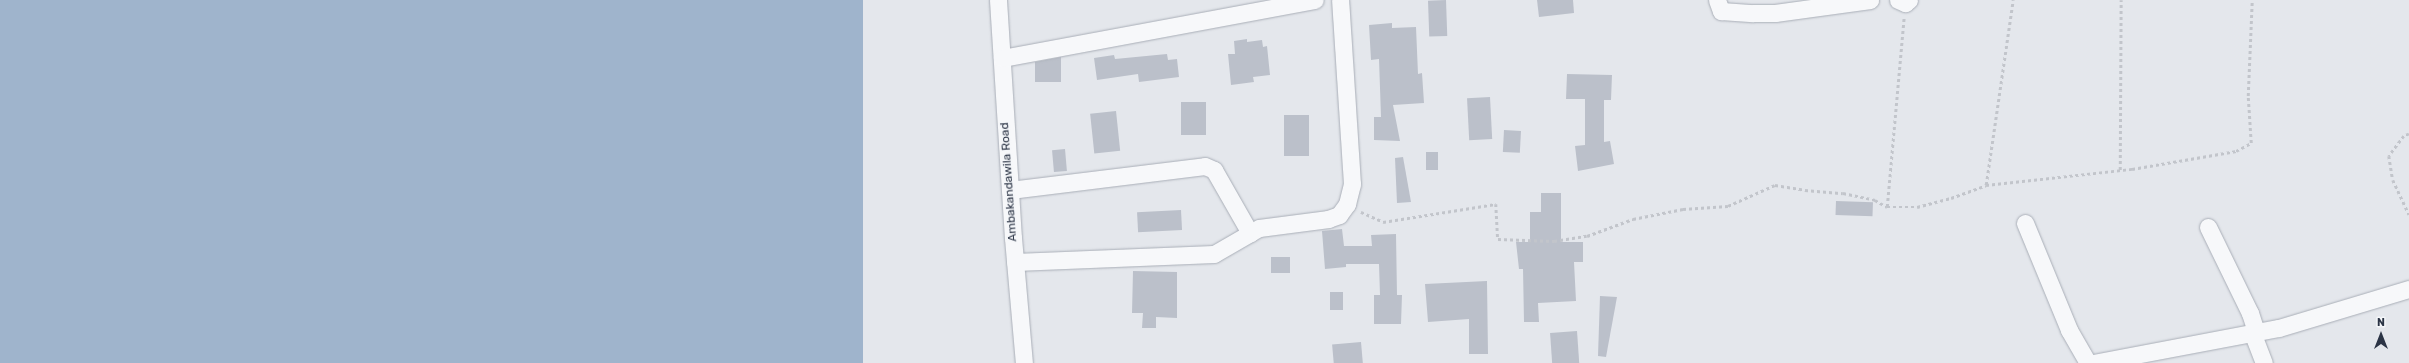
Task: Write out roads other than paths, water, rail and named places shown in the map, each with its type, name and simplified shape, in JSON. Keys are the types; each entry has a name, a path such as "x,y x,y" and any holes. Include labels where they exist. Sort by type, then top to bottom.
{"street":[{"name":"Ambakandawila Road","path":"998,0 1015,262 1024,363"},
{"path":"1002,58 1315,0"},
{"path":"1015,262 1214,254 1259,228 1328,219 1339,215 1347,204 1352,184 1340,0"},
{"path":"1717,0 1721,12 1775,13 1870,0"},
{"path":"1010,190 1205,166 1214,170 1250,233"},
{"path":"2025,223 2069,330 2088,363"},
{"path":"2208,227 2250,312 2264,363"},
{"path":"2093,363 2203,344 2254,331 2279,328 2409,289"}],"water":[{"path":"0,0 863,0 863,363 0,363"}]}
